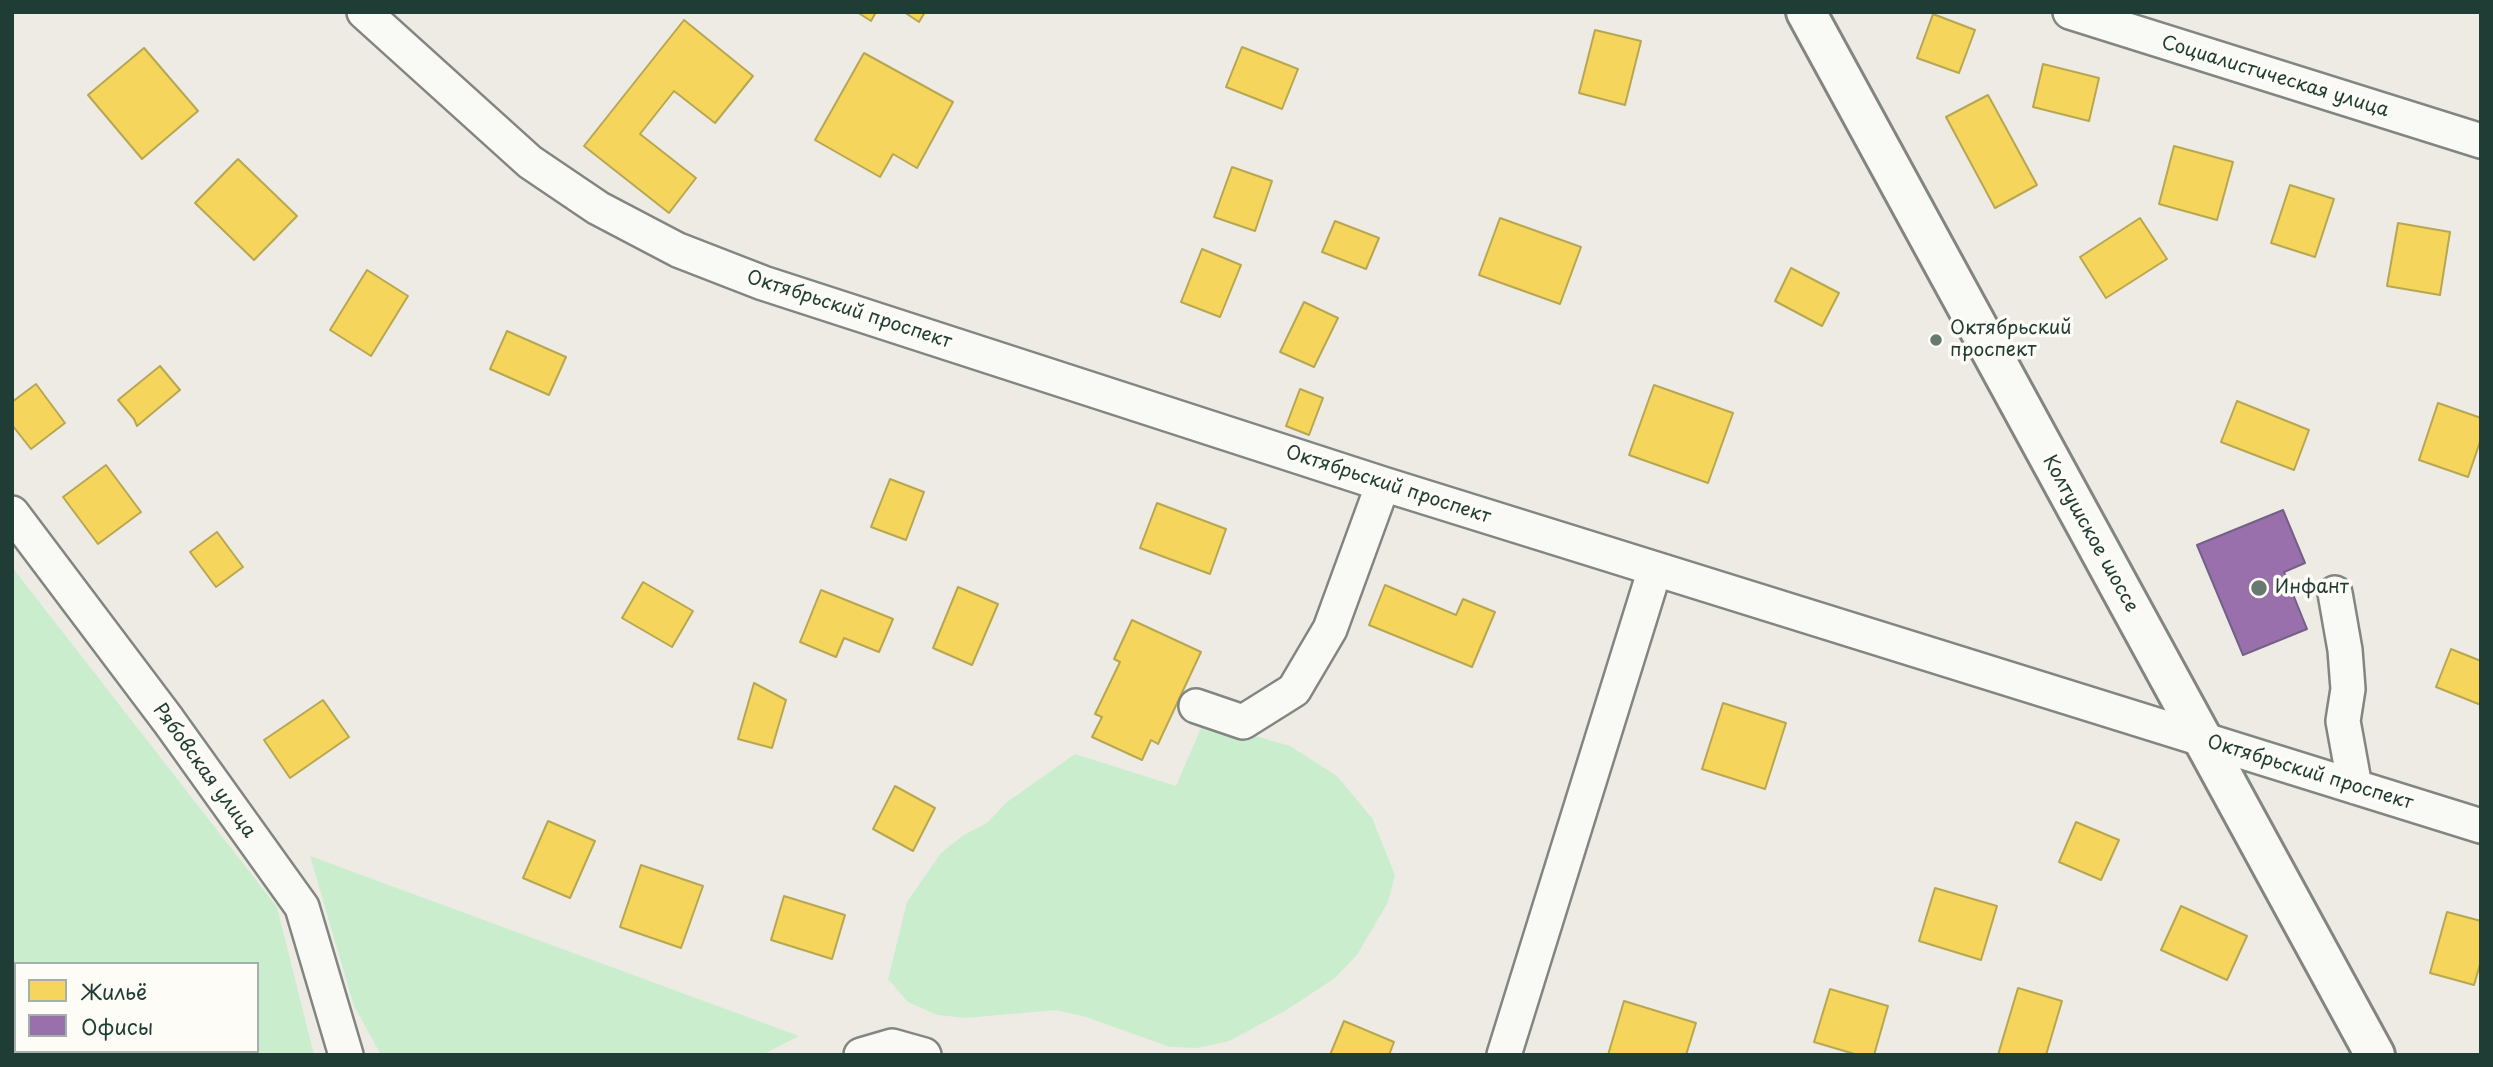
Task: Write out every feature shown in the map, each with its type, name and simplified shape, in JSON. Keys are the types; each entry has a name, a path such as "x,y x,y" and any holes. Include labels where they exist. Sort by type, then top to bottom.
{"main road":[{"name":"Колтушское шоссе","path":"1806,12 2375,1055"}],"street":[{"name":"Октябрьский проспект","path":"364,12 530,162 598,208 678,250 763,283 1383,484 2481,826"},
{"name":"Социалистическая улица","path":"2070,12 2481,141"},
{"path":"1196,706 1243,722 1294,690 1330,629 1383,484"},
{"name":"Рябовская улица","path":"12,513 168,720 302,907 346,1055"},
{"path":"1504,1055 1655,569"},
{"path":"2335,593 2345,650 2348,689 2343,721 2355,787"},
{"path":"861,1055 892,1046 925,1055"}],"green space":[{"path":"12,567 277,907 314,1055 12,1055"},
{"path":"1204,721 1290,746 1337,776 1372,818 1395,875 1388,902 1357,955 1335,978 1285,1011 1229,1041 1197,1048 1170,1047 1086,1017 1056,1010 966,1018 937,1015 908,1002 888,979 907,902 941,853 962,836 987,823 1007,802 1075,754 1176,786"},
{"path":"310,856 799,1036 762,1055 381,1055 354,1006"}],"building: Жильё":[{"path":"857,12 876,12 871,21"},
{"path":"904,12 925,12 919,22"},
{"path":"1933,14 1975,30 1959,73 1917,58"},
{"path":"684,20 753,76 715,123 674,91 640,134 696,178 669,213 584,146"},
{"path":"1595,30 1641,41 1625,105 1579,93"},
{"path":"1242,47 1298,69 1282,109 1226,87"},
{"path":"144,48 198,111 142,159 88,95"},
{"path":"864,53 953,102 917,168 893,154 880,177 815,140"},
{"path":"2043,64 2099,78 2089,121 2033,107"},
{"path":"1988,95 2037,185 1995,208 1946,117"},
{"path":"2174,146 2233,162 2217,220 2159,204"},
{"path":"238,159 297,216 254,260 195,203"},
{"path":"1232,167 1272,181 1255,231 1214,217"},
{"path":"2290,185 2334,199 2315,257 2271,243"},
{"path":"1500,218 1581,247 1560,304 1479,275"},
{"path":"2140,218 2167,259 2106,298 2080,257"},
{"path":"1335,221 1379,238 1366,269 1322,252"},
{"path":"2398,223 2450,232 2440,295 2387,286"},
{"path":"1202,249 1241,265 1220,317 1181,302"},
{"path":"1791,268 1839,293 1822,326 1775,301"},
{"path":"367,270 408,296 371,356 330,330"},
{"path":"1304,302 1338,318 1314,367 1280,352"},
{"path":"507,331 566,357 549,395 490,369"},
{"path":"160,366 180,390 137,426 118,400"},
{"path":"36,384 65,423 31,449 12,425 12,402"},
{"path":"1654,385 1733,413 1708,483 1629,455"},
{"path":"1300,389 1323,398 1309,435 1286,426"},
{"path":"2237,401 2309,430 2294,470 2221,442"},
{"path":"2438,403 2481,418 2481,439 2468,477 2419,460"},
{"path":"106,465 141,512 98,544 63,497"},
{"path":"890,479 924,492 906,540 871,527"},
{"path":"1157,503 1226,529 1210,574 1140,548"},
{"path":"217,532 243,567 216,587 190,552"},
{"path":"643,582 693,611 672,647 622,618"},
{"path":"1385,585 1456,615 1463,599 1495,612 1472,667 1369,625"},
{"path":"958,587 998,604 972,665 933,648"},
{"path":"821,590 893,619 879,652 844,638 836,657 800,642"},
{"path":"1132,620 1201,652 1158,744 1151,740 1142,760 1092,737 1102,717 1095,714 1120,662 1114,659"},
{"path":"2451,649 2481,661 2481,705 2436,687"},
{"path":"754,683 786,700 772,748 738,739"},
{"path":"323,700 349,737 290,778 264,740"},
{"path":"1723,703 1786,723 1765,789 1702,769"},
{"path":"895,786 935,808 913,851 873,829"},
{"path":"548,821 595,841 570,898 523,878"},
{"path":"2076,822 2119,840 2101,880 2059,862"},
{"path":"641,865 703,886 681,948 620,927"},
{"path":"1935,888 1997,906 1981,960 1919,941"},
{"path":"784,896 845,915 832,959 771,940"},
{"path":"2181,906 2247,936 2227,980 2161,950"},
{"path":"2447,912 2481,921 2481,961 2474,985 2430,973"},
{"path":"2018,988 2062,1001 2046,1055 1998,1055"},
{"path":"1830,989 1888,1006 1874,1055 1858,1055 1814,1042"},
{"path":"1624,1001 1696,1023 1686,1055 1608,1055"},
{"path":"1344,1021 1394,1042 1389,1055 1330,1055"}],"building: Офисы":[{"path":"2283,510 2305,563 2284,572 2307,629 2243,655 2197,545"}],"place":[{"name":"Октябрьский проспект","path":"1936,340"},
{"name":"Инфант","path":"2259,588"}]}
